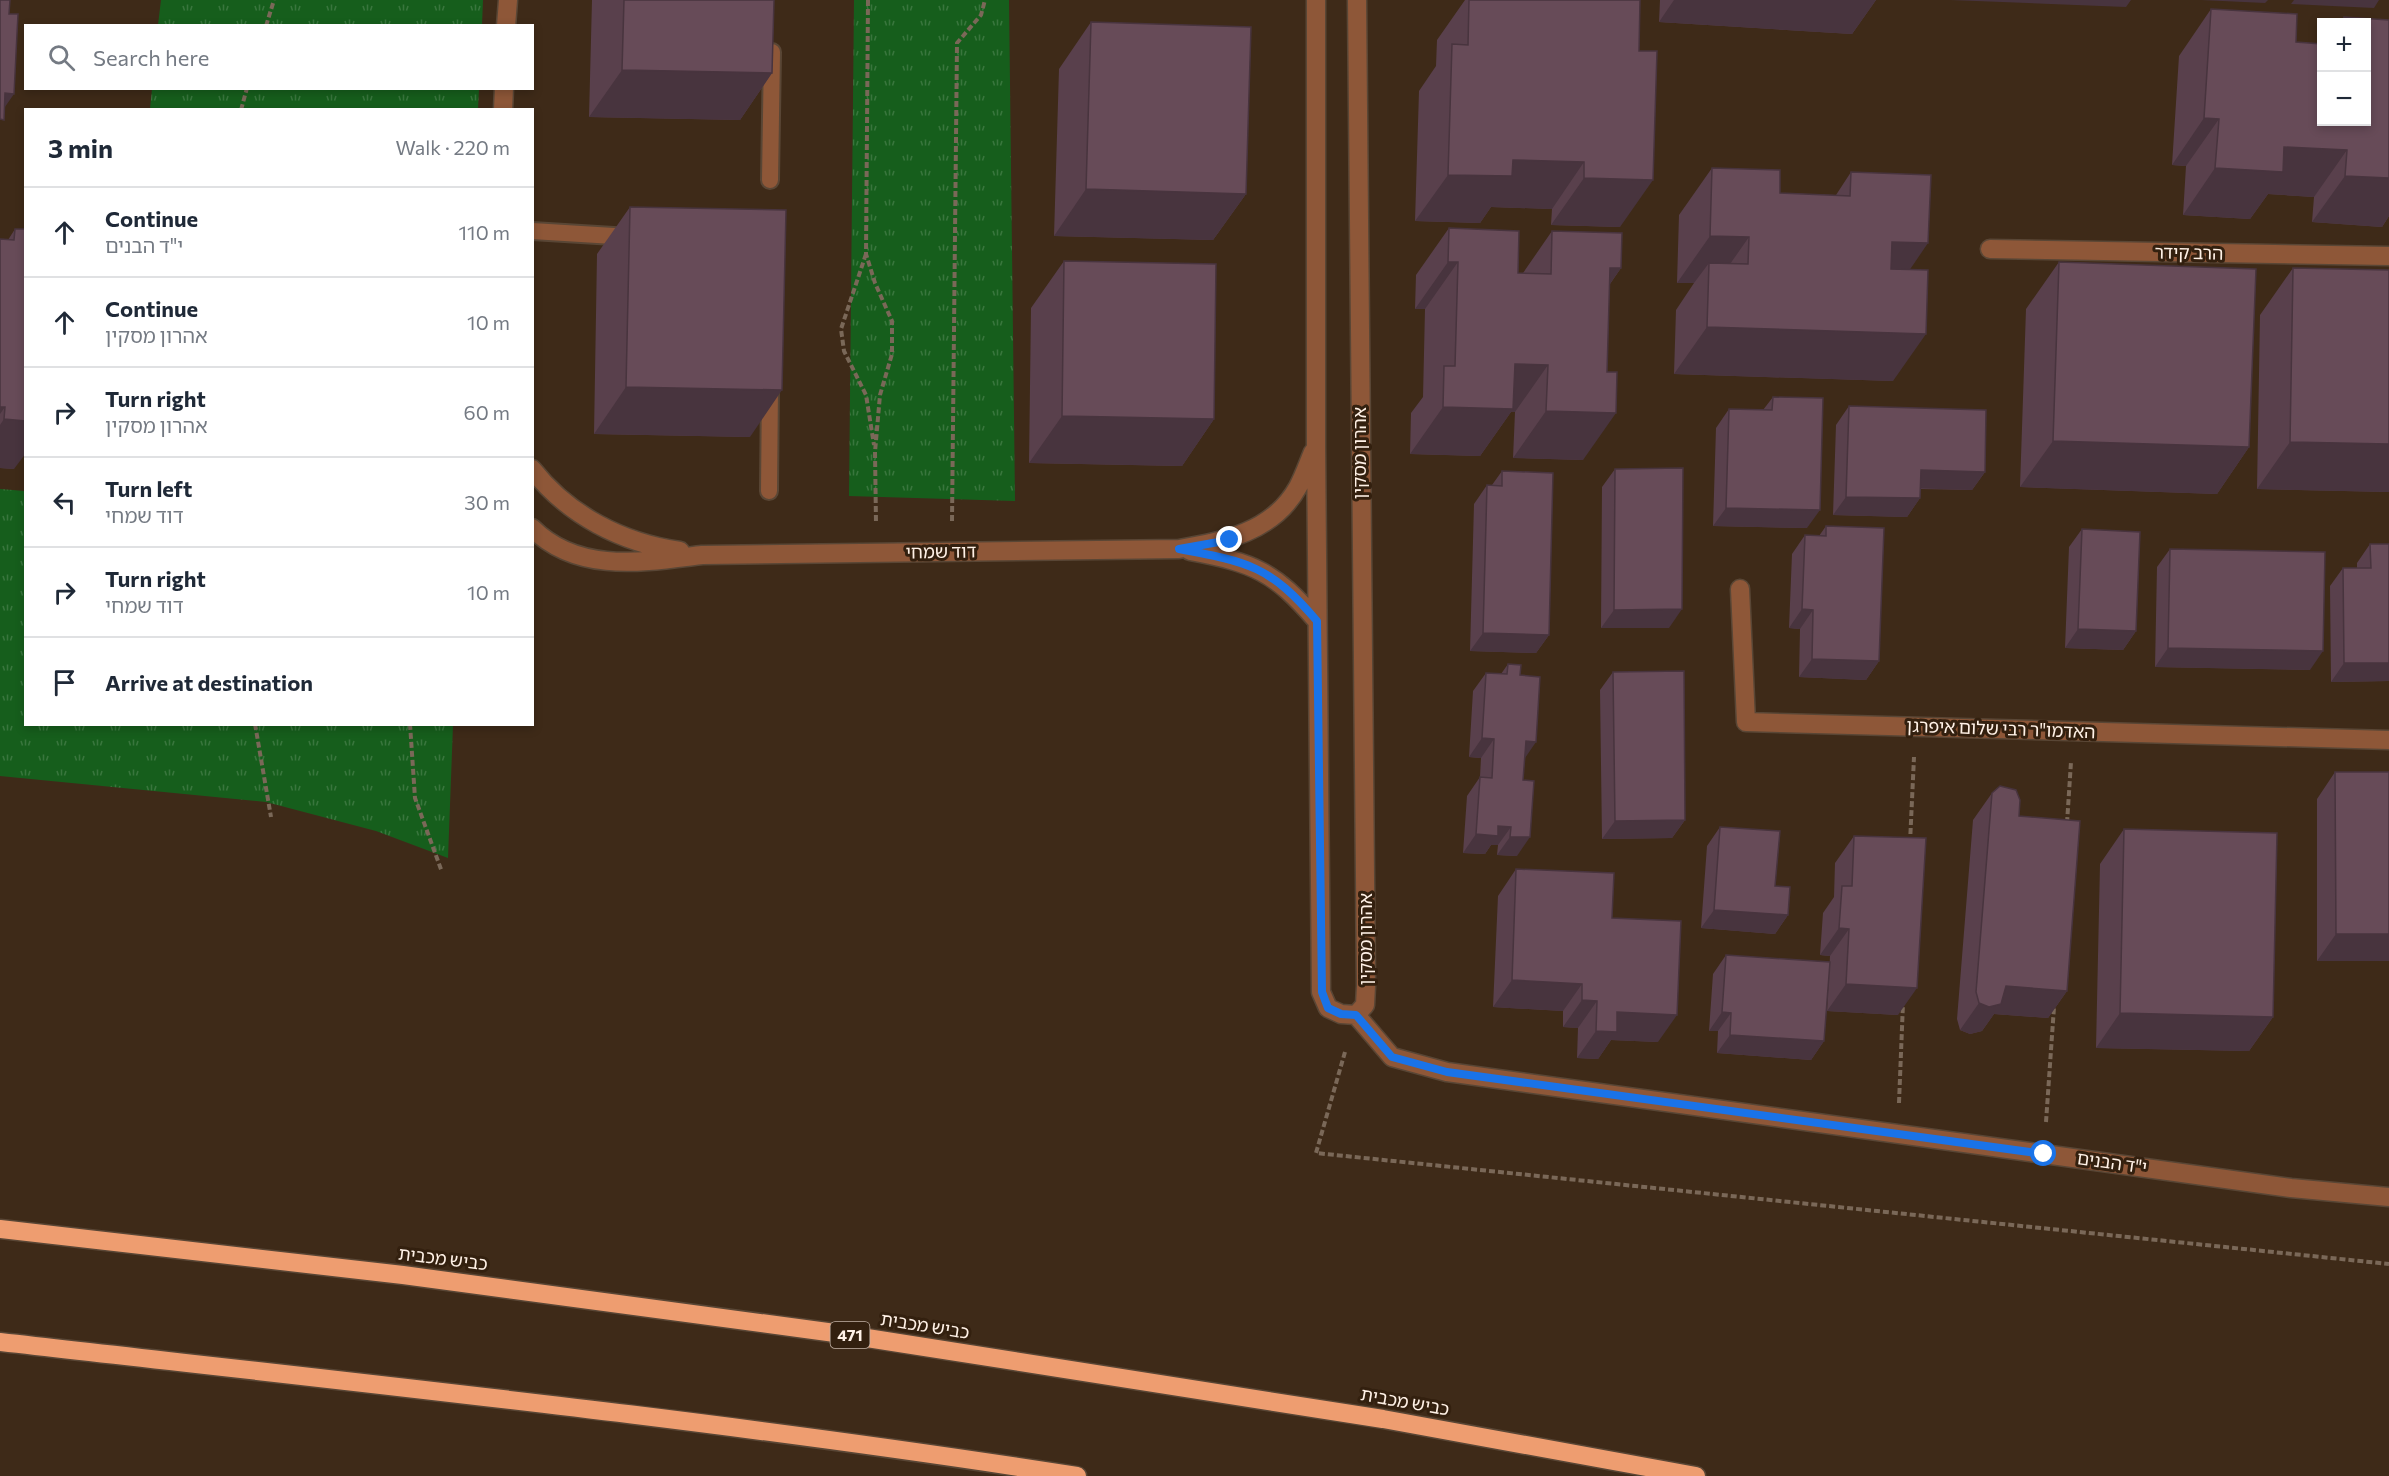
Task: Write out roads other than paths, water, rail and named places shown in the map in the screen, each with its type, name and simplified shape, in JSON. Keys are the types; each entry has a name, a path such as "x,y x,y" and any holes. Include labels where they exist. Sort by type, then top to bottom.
{"highway":[{"name":"כביש מכבית","path":"0,1229 403,1275 835,1333 1383,1419 1696,1476"},
{"path":"0,1342 553,1404 953,1456 1077,1476"}],"street":[{"path":"507,24 508,0"},
{"path":"1316,0 1317,621 1322,992 1328,1008 1341,1014 1356,1015"},
{"name":"אהרון מסקין","path":"1356,1015 1365,1005 1366,986 1357,0"},
{"path":"502,108 504,90"},
{"name":"הרב קידר","path":"1990,249 2389,256"},
{"name":"דוד שמחי","path":"534,529 568,553 600,561 643,562 702,555 1179,549 1230,540 1277,512 1298,488 1316,445"},
{"name":"דוד שמחי","path":"534,472 545,486 575,512 618,534 655,548 702,555"},
{"name":"דוד שמחי","path":"1179,549 1236,559 1270,575 1295,595 1317,621"},
{"name":"האדמו\"ר רבי שלום איפרגן","path":"1740,589 1746,722 2389,740"},
{"name":"י\"ד הבנים","path":"1356,1015 1392,1057 1447,1072 2291,1188 2389,1197"}],"lane":[{"path":"770,180 772,34"},
{"path":"534,231 647,238"},
{"path":"769,490 771,374"}]}
